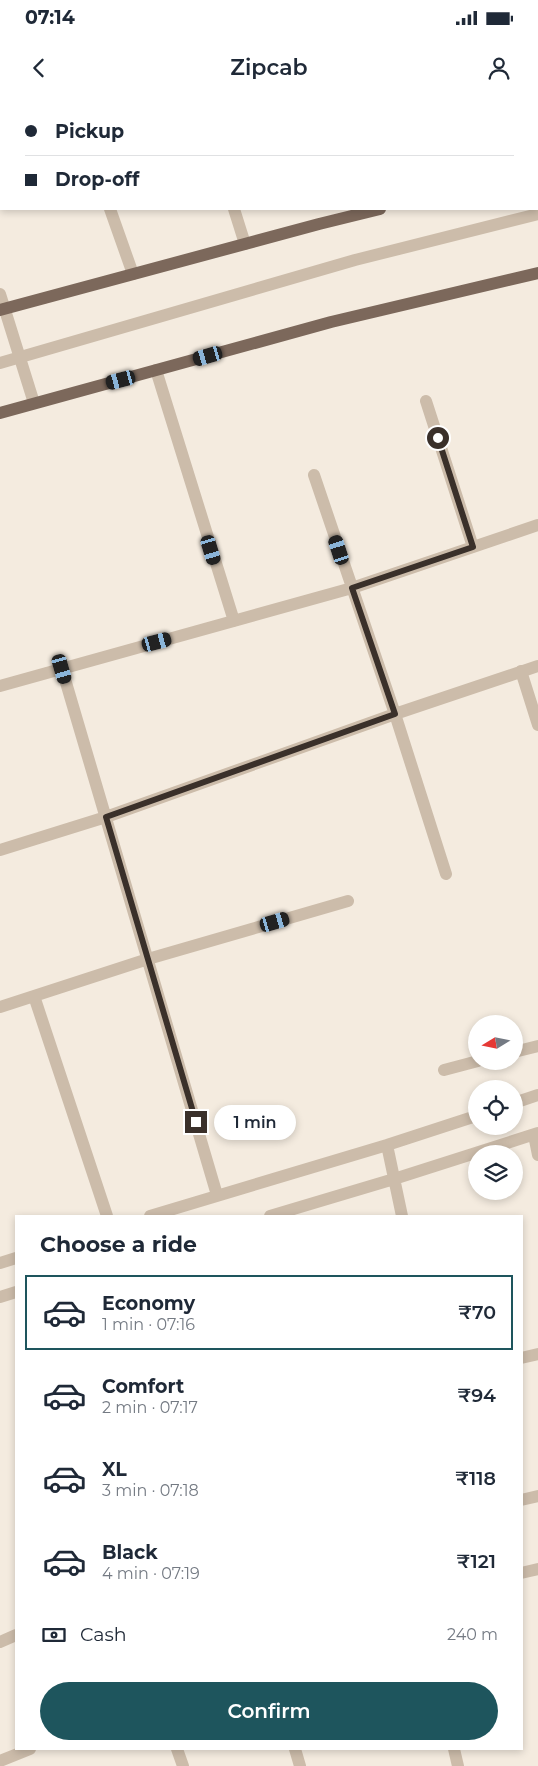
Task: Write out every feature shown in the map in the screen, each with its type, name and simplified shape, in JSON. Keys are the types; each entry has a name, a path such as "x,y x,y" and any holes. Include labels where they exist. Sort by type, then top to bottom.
{"main road":[{"path":"2,309 372,210"},
{"path":"0,413 331,322 538,273"}],"street":[{"path":"110,210 134,274"},
{"path":"234,210 245,244"},
{"path":"0,363 355,260 538,214"},
{"path":"0,294 2,309 20,357 34,403"},
{"path":"156,370 234,621"},
{"path":"426,401 473,547"},
{"path":"314,475 395,714 446,874"},
{"path":"0,686 352,588 538,525"},
{"path":"0,850 106,817 395,714 538,666"},
{"path":"62,669 217,1195"},
{"path":"521,671 538,725"},
{"path":"0,1007 148,959 348,901"},
{"path":"34,996 107,1215"},
{"path":"523,1050 538,1046"},
{"path":"444,1070 468,1064"},
{"path":"523,1100 538,1095"},
{"path":"153,1215 387,1145 468,1119"},
{"path":"273,1215 536,1134 538,1155"},
{"path":"387,1145 402,1215"},
{"path":"0,1263 15,1258"},
{"path":"0,1297 15,1292"},
{"path":"523,1358 538,1354"},
{"path":"523,1500 538,1496"},
{"path":"523,1573 538,1569"},
{"path":"0,1642 15,1635"},
{"path":"0,1761 28,1750"},
{"path":"177,1750 183,1766"},
{"path":"295,1750 300,1766"},
{"path":"454,1750 458,1766"}],"route":[{"path":"196,1122 106,817 395,714 352,588 473,547 438,438"}]}
